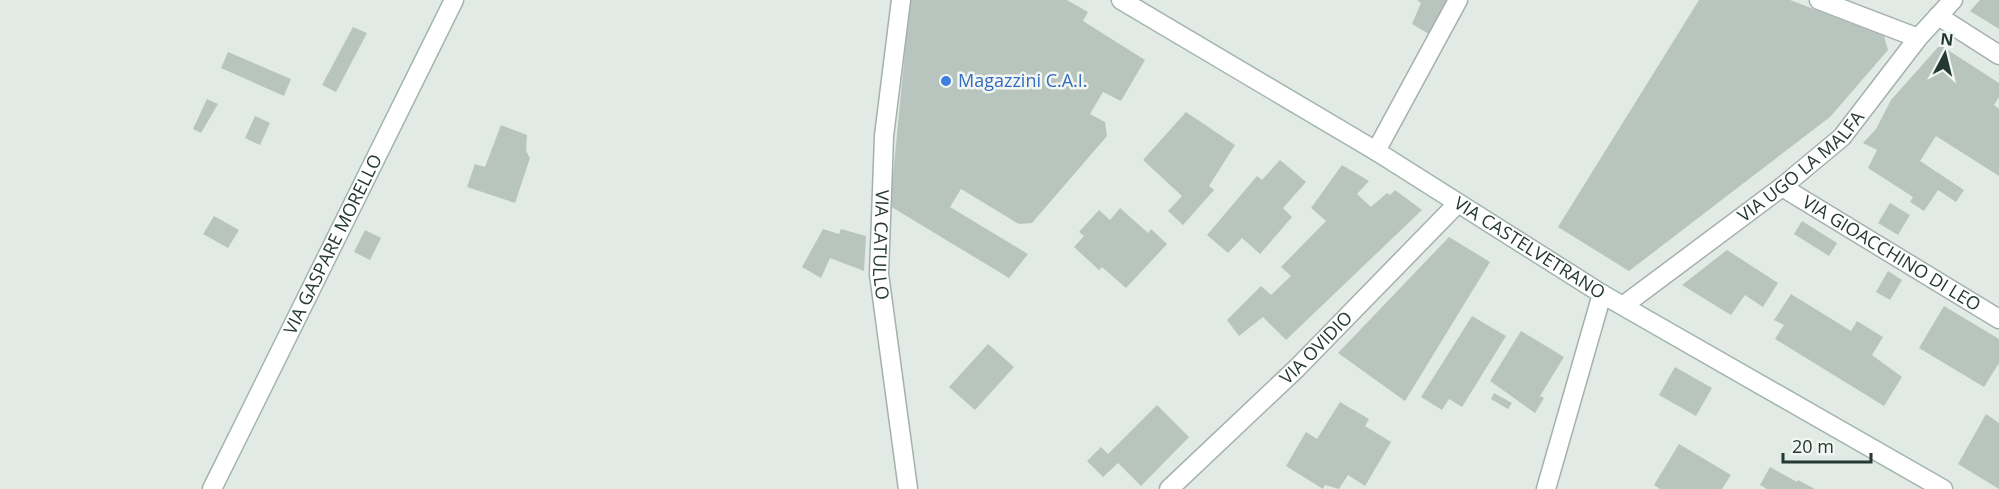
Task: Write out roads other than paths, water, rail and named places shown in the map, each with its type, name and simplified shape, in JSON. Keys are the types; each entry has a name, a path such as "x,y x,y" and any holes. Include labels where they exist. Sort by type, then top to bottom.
{"street":[{"name":"VIA GASPARE MORELLO","path":"212,489 454,0"},
{"name":"VIA CATULLO","path":"901,0 884,136 879,274 908,489"},
{"name":"VIA CASTELVETRANO","path":"1121,0 1376,151 1602,294 1943,489"},
{"path":"1376,151 1458,0"},
{"path":"1819,0 1918,38"},
{"name":"VIA UGO LA MALFA","path":"1624,305 1782,187 1842,137 1918,38 1953,0"},
{"path":"1938,16 1999,55"},
{"name":"VIA GIOACCHINO DI LEO","path":"1782,187 1999,319"},
{"name":"VIA OVIDIO","path":"1169,489 1297,368 1458,203"},
{"path":"1546,489 1602,294"}],"place":[{"name":"Magazzini C.A.I.","path":"946,81"}]}
